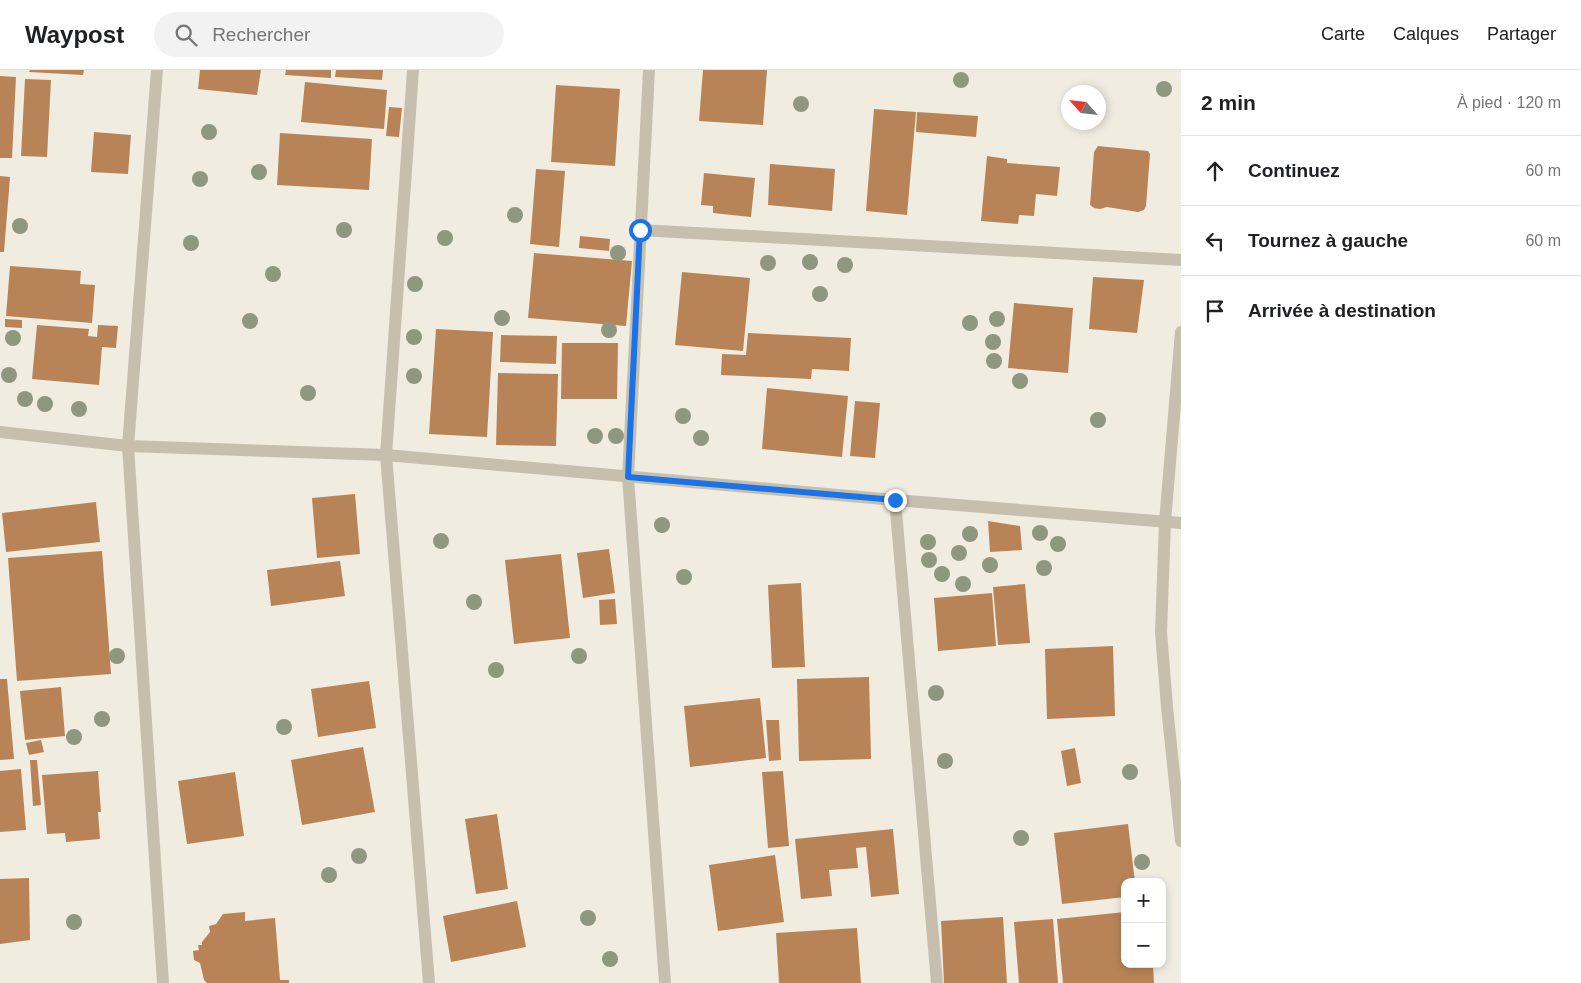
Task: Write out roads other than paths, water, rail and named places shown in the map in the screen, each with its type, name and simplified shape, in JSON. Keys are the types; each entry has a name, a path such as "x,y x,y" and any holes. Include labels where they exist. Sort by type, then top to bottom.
{"street":[{"path":"157,70 128,446 163,983"},
{"path":"413,70 386,455 429,983"},
{"path":"649,70 628,477 665,983"},
{"path":"640,230 1181,260"},
{"path":"1181,332 1165,522 1161,632 1181,841"},
{"path":"0,432 128,446 386,455 1181,523"},
{"path":"895,500 937,983"}]}
